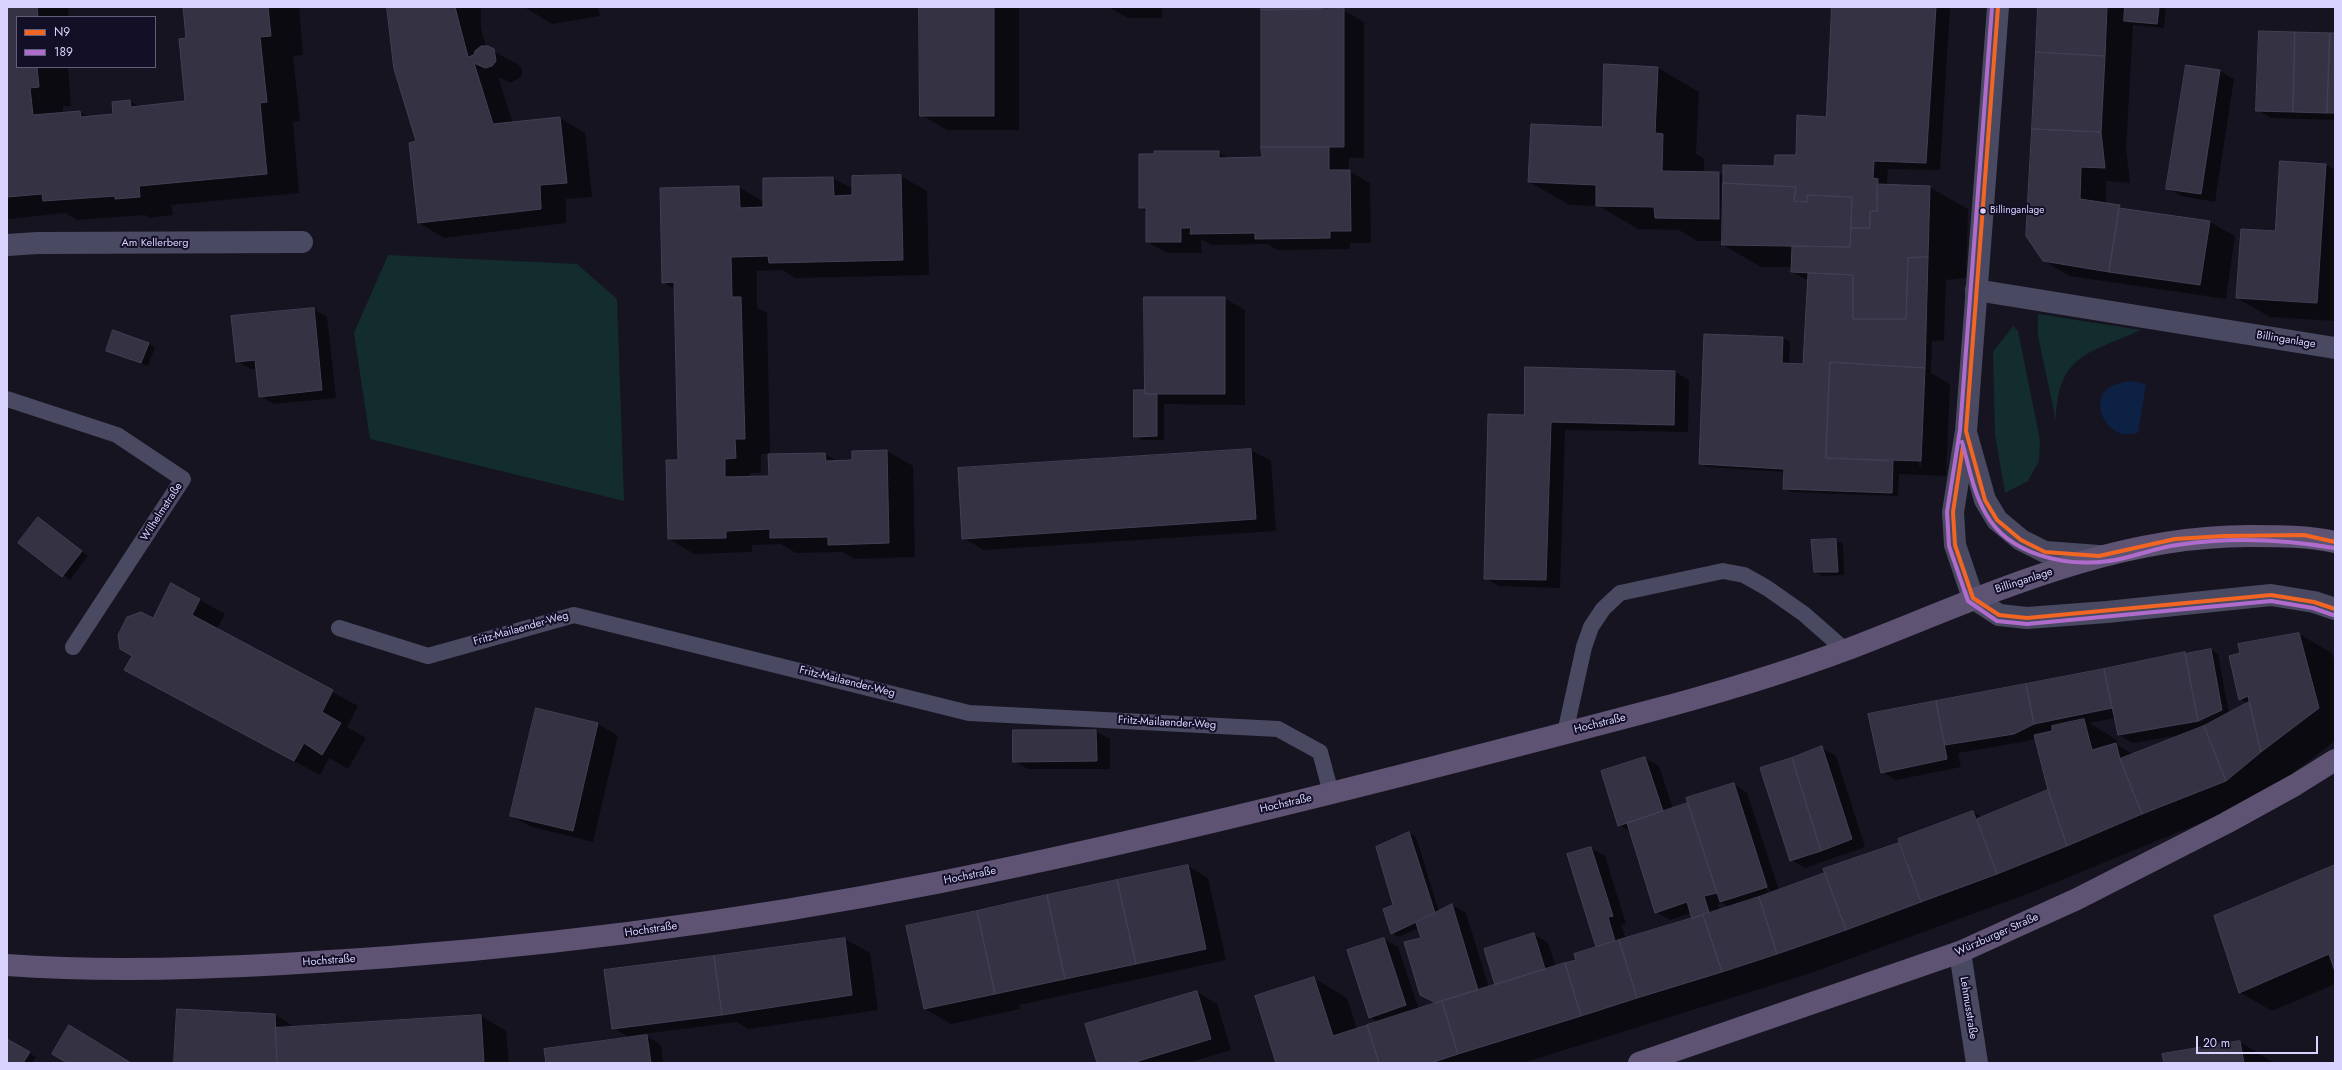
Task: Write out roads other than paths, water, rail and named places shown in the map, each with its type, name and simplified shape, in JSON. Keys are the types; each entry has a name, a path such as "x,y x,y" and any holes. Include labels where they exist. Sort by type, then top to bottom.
{"main road":[{"name":"Billinganlage","path":"1907,626 1973,598 2099,556 2175,539 2224,536 2304,535 2335,542"},
{"name":"Hochstraße","path":"7,965 53,968 307,963 475,951 573,941 695,924 853,898 1001,870 1332,793 1565,733 1764,679 1907,626"},
{"name":"Würzburger Straße","path":"1639,1063 1960,952 2077,899 2212,830 2295,785 2335,760"}],"street":[{"path":"1973,598 1955,545 1953,512 1966,431 1998,7"},
{"name":"Am Kellerberg","path":"7,245 38,243 302,242"},
{"name":"Billinganlage","path":"1976,290 2335,348"},
{"path":"1966,431 1985,500 1997,520 2021,540 2045,552 2099,556"},
{"name":"Billinganlage","path":"1973,598 1999,615 2027,618 2107,612 2271,595 2314,602 2335,609"},
{"name":"Lehmusstraße","path":"1960,952 1977,1063"}],"lane":[{"name":"Wilhelmstraße","path":"7,400 117,435 183,479 73,647"},
{"path":"1565,733 1584,647 1591,627 1603,609 1620,593 1723,571 1744,575 1767,588 1804,614 1845,650"},
{"name":"Fritz-Mailaender-Weg","path":"339,628 428,656 574,615 969,713 1278,729 1320,752 1332,793"}],"water":[{"path":"2131,381 2146,384 2138,433 2122,434 2110,427 2105,421 2100,408 2100,401 2107,389"}],"place":[{"name":"Billinganlage","path":"1983,211"}]}
